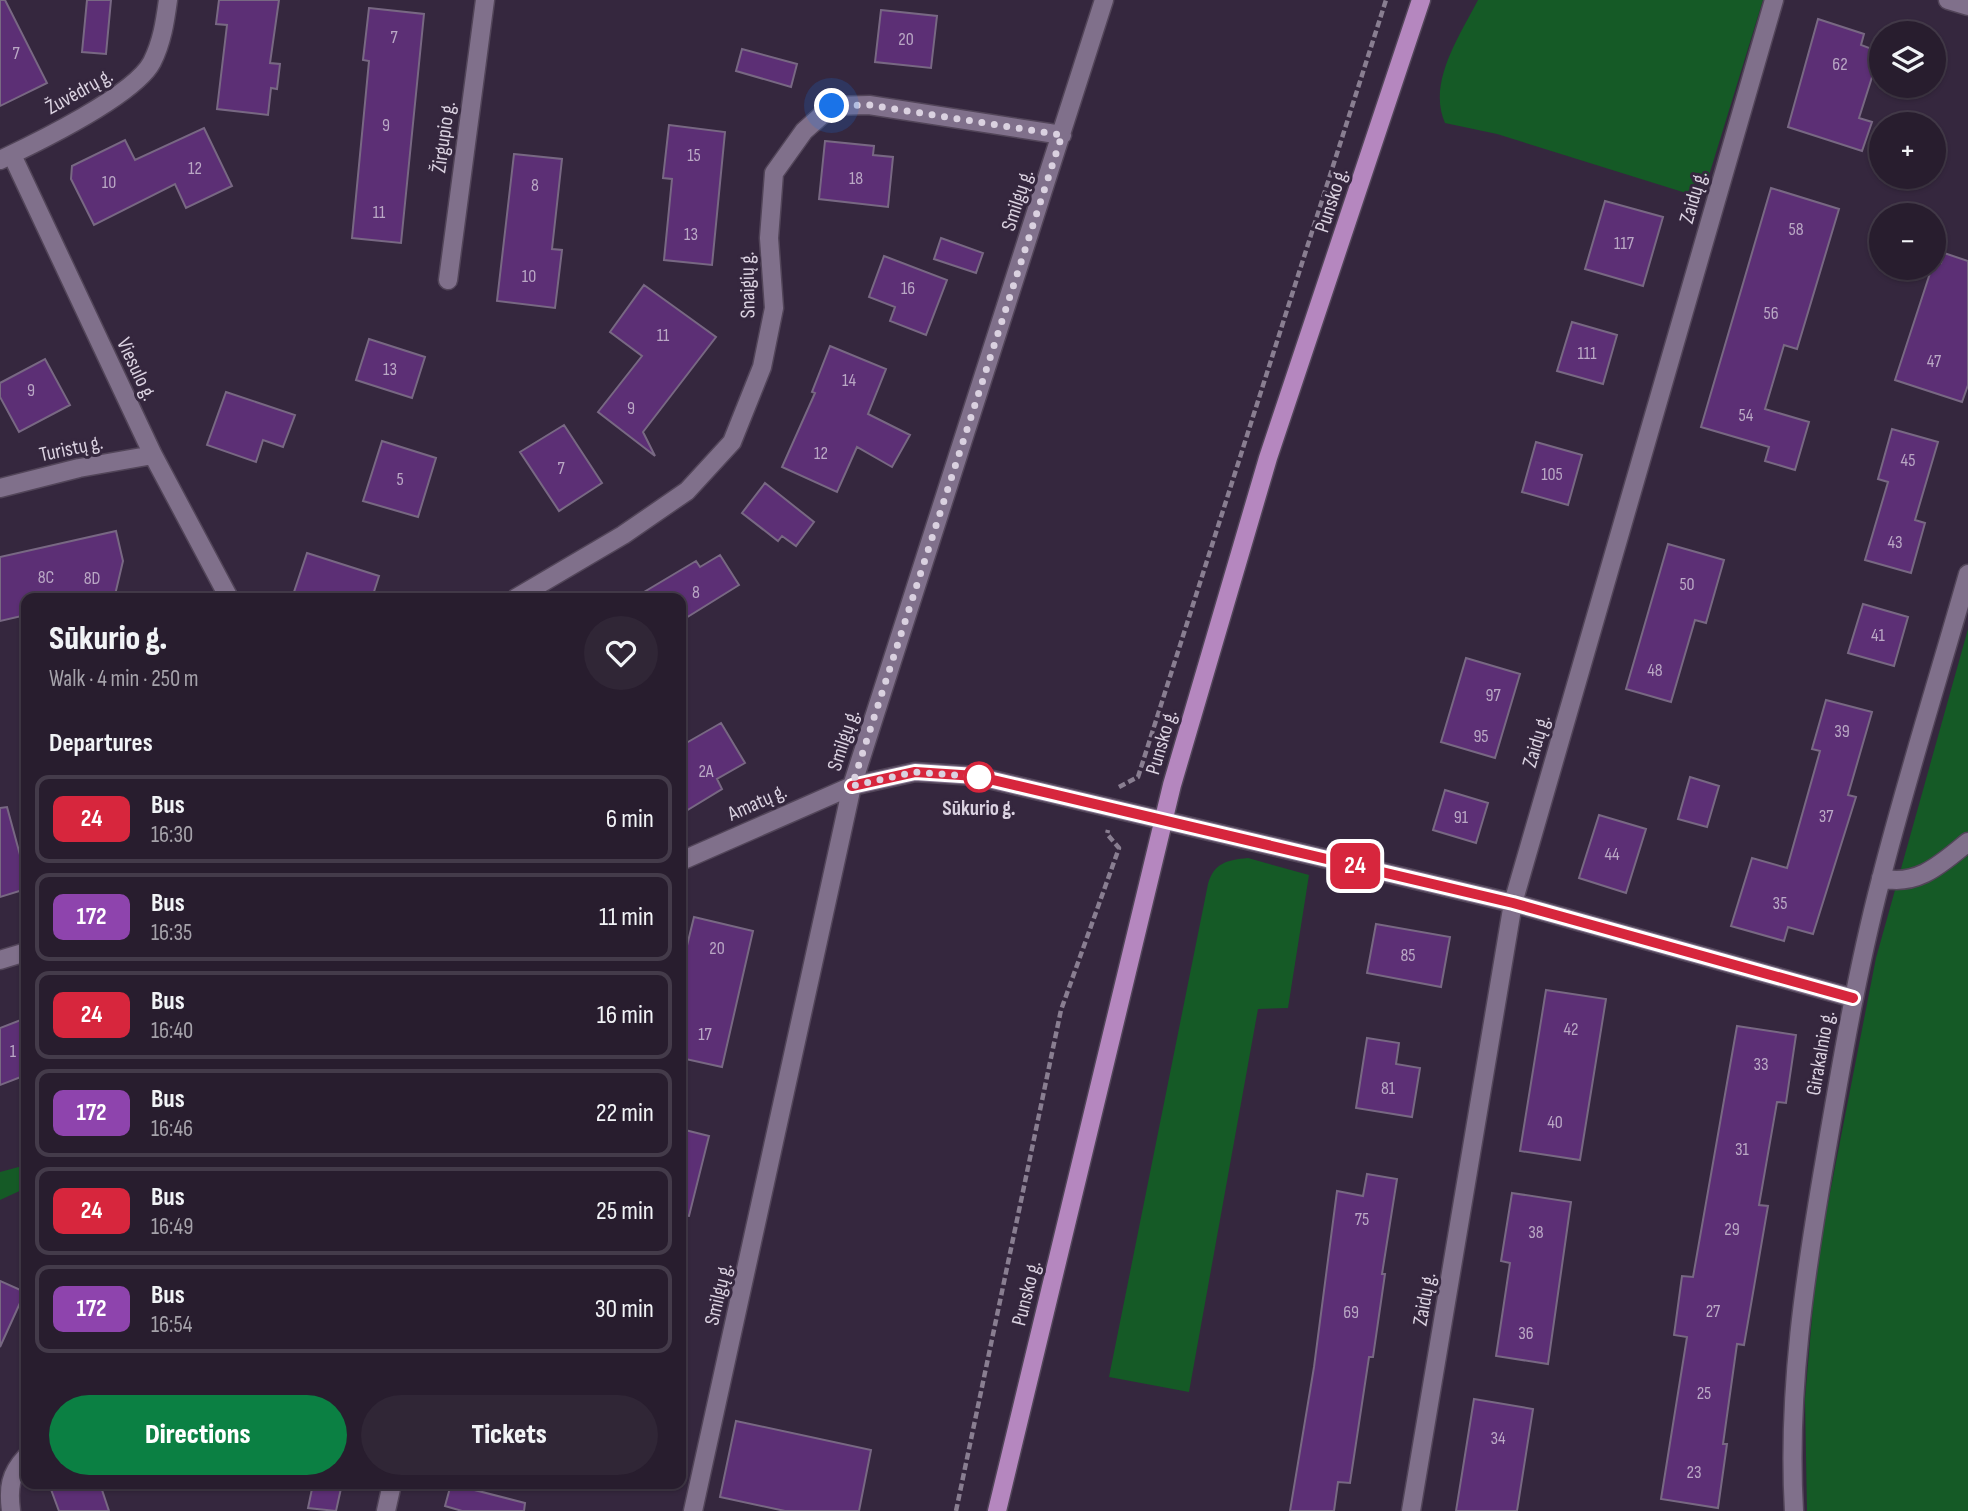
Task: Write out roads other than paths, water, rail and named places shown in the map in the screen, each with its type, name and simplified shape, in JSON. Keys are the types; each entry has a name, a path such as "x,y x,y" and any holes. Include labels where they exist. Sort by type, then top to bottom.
{"main road":[{"name":"Punsko g.","path":"997,1511 1162,822 1268,458 1421,0"}],"street":[{"name":"Žuvėdrų g.","path":"6,157 131,89 151,64 165,28 168,0"},
{"name":"Žirgupio g.","path":"447,279 485,0"},
{"name":"Smilgų g.","path":"693,1511 852,786 1104,0"},
{"name":"Zaidų g.","path":"1411,1511 1513,903 1774,0"},
{"path":"1948,0 1968,6"},
{"name":"Snaigių g.","path":"524,593 623,535 687,491 732,442 762,367 774,308 769,238 774,173 804,131 832,106 869,105 1062,135"},
{"name":"Viesulo g.","path":"6,157 153,455 226,593"},
{"name":"Turistų g.","path":"0,488 79,468 153,455"},
{"name":"Girakalnio g.","path":"1794,1511 1791,1467 1796,1364 1811,1237 1853,998 1881,878 1968,574"},
{"name":"Amatų g.","path":"686,859 852,786 915,772 976,776 1513,903 1853,998"},
{"path":"1881,878 1912,880 1941,865 1968,842"},
{"path":"0,960 21,954"},
{"path":"11,1511 9,1487 15,1469 21,1462"},
{"path":"386,1511 391,1489"}],"place":[{"name":"Sūkurio g.","path":"979,777"}]}
